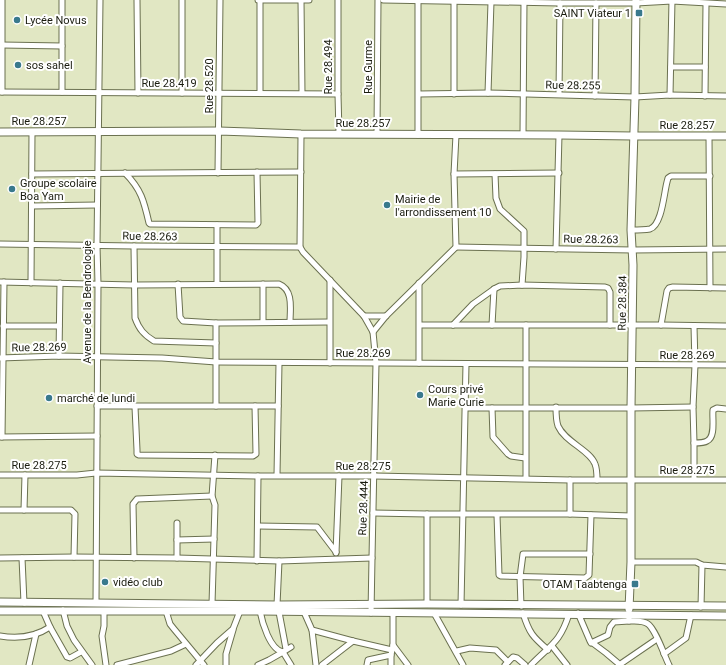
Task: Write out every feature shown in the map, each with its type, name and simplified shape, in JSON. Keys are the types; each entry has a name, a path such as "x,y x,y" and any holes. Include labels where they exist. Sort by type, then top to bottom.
{"main road":[{"name":"Rue 28.384","path":"629,614 631,562 633,250 630,230 635,96 636,2"},
{"name":"Rue 28.257","path":"0,132 219,131 301,134 726,136"},
{"path":"0,602 212,604 278,608 304,612 578,613 726,616"},
{"path":"0,611 260,611 278,608 371,604 427,604 520,606 629,614 726,606"}],"street":[{"path":"1,92 2,0"},
{"path":"62,0 62,92"},
{"name":"Avenue de la Bendrologie","path":"96,604 98,357 97,205 100,93 100,0"},
{"path":"137,0 138,93"},
{"path":"182,0 182,93"},
{"name":"Rue 28.520","path":"218,173 220,0"},
{"path":"257,0 309,0"},
{"path":"260,0 260,93"},
{"path":"302,0 302,93"},
{"name":"Rue 28.494","path":"338,0 339,134"},
{"name":"Rue Gurme","path":"377,134 378,0"},
{"path":"383,0 491,2 524,1 560,3 672,1 726,4"},
{"path":"418,1 418,135"},
{"path":"454,1 454,94"},
{"path":"524,1 524,135"},
{"path":"670,95 672,1"},
{"path":"488,93 491,2"},
{"path":"559,94 560,3"},
{"path":"595,96 596,3"},
{"path":"705,96 706,4"},
{"path":"2,45 62,46"},
{"path":"671,67 705,67"},
{"name":"Rue 28.419","path":"1,92 338,94"},
{"name":"Rue 28.255","path":"419,94 488,93 595,96 726,96"},
{"path":"31,283 32,132"},
{"path":"301,134 302,172 300,246 303,252 364,316 373,332 386,316 456,247 454,174 456,135"},
{"path":"556,249 559,135"},
{"path":"709,136 710,288"},
{"path":"125,173 138,188 144,202 150,224 256,225 258,223 258,172"},
{"path":"32,174 302,172"},
{"path":"454,174 559,173"},
{"path":"495,174 496,198 500,209 524,231 522,285"},
{"path":"630,230 650,229 655,226 659,219 668,178 671,176 710,176"},
{"path":"32,206 97,205"},
{"path":"217,225 217,284"},
{"name":"Rue 28.263","path":"0,244 300,246"},
{"path":"134,246 135,318 139,328 145,336 154,341 216,343"},
{"name":"Rue 28.263","path":"456,247 633,250 726,249"},
{"path":"330,280 330,363"},
{"path":"97,436 1,437 1,358 3,326 2,282 134,285 280,284 285,288 290,296 290,322"},
{"path":"59,356 60,283"},
{"path":"419,283 419,364"},
{"path":"178,284 181,320 216,323 330,322"},
{"path":"263,284 263,322"},
{"path":"453,325 473,304 500,286 522,285 608,288 610,292 610,325"},
{"path":"661,325 667,291 669,288 726,288"},
{"path":"492,325 494,290"},
{"path":"364,316 386,316"},
{"path":"216,323 216,406"},
{"path":"420,325 726,326"},
{"path":"526,325 526,478"},
{"path":"3,326 59,326"},
{"path":"694,326 695,365 692,407 694,479"},
{"name":"Rue 28.444","path":"372,613 376,363 373,332"},
{"name":"Rue 28.269","path":"1,358 59,356 162,358 216,362 726,365"},
{"path":"277,475 278,362"},
{"path":"461,605 466,364"},
{"path":"97,406 278,406"},
{"path":"135,407 137,454 139,455 253,456 256,454 255,406"},
{"path":"556,407 559,427 566,437 585,452 595,463 597,480"},
{"path":"466,408 692,407"},
{"path":"492,408 493,437 511,456 525,458"},
{"path":"694,443 707,442 709,440 712,434 713,410 717,408 726,408"},
{"path":"212,604 215,505 212,496 215,455"},
{"name":"Rue 28.275","path":"0,475 77,475 96,473 258,476 464,477 570,480 726,480"},
{"path":"24,510 25,475"},
{"path":"257,561 258,476"},
{"path":"337,559 339,476"},
{"path":"570,480 570,514"},
{"path":"134,558 134,501 212,496"},
{"path":"0,510 73,511 75,514 74,557"},
{"path":"373,512 631,516"},
{"path":"427,514 427,604"},
{"path":"497,515 499,575 520,577 584,578 589,575 591,515"},
{"path":"177,523 177,558"},
{"path":"258,526 317,527 336,552"},
{"path":"177,540 214,539"},
{"path":"520,606 520,577 522,556 525,553 590,554"},
{"path":"0,558 177,558 278,561 372,558"},
{"path":"22,558 24,603"},
{"path":"278,561 278,608 291,665"},
{"path":"631,562 696,562 702,565 726,566"},
{"path":"701,607 702,565"},
{"path":"63,610 67,626 81,652 86,655 92,665"},
{"path":"43,611 67,657 70,658 81,652"},
{"path":"166,611 170,624 204,665"},
{"path":"226,665 226,654 240,611"},
{"path":"260,611 263,626 272,643 280,652 287,649"},
{"path":"104,612 102,636 106,665"},
{"path":"304,612 312,630 316,665"},
{"path":"391,665 393,613"},
{"path":"434,613 457,651 463,665"},
{"path":"523,613 527,628 534,638 548,650"},
{"path":"578,613 591,643 606,653 619,665 657,639"},
{"path":"531,665 552,646 565,627 569,614"},
{"path":"591,643 608,635 610,627 614,622 629,614 649,625 669,665"},
{"path":"664,654 686,638 691,615"},
{"path":"0,636 12,638 36,634 50,627"},
{"path":"196,665 233,629"},
{"path":"312,630 392,650 408,665"},
{"path":"29,665 36,634"},
{"path":"322,665 353,641"},
{"path":"117,665 174,650 186,644"},
{"path":"552,646 567,665"},
{"path":"457,651 470,648 496,650 507,663 515,657 525,665"},
{"path":"258,665 287,649"},
{"path":"367,665 368,660 392,650"}],"place":[{"name":"SAINT Viateur 1","path":"639,13"},
{"name":"Lycée Novus","path":"17,20"},
{"name":"sos sahel","path":"18,65"},
{"name":"Groupe scolaire Boa Yam","path":"12,189"},
{"name":"Mairie de l'arrondissement 10","path":"387,205"},
{"name":"Cours privé Marie Curie","path":"420,395"},
{"name":"marché de lundi","path":"49,398"},
{"name":"vidéo club","path":"105,582"},
{"name":"OTAM Taabtenga","path":"635,584"}]}
